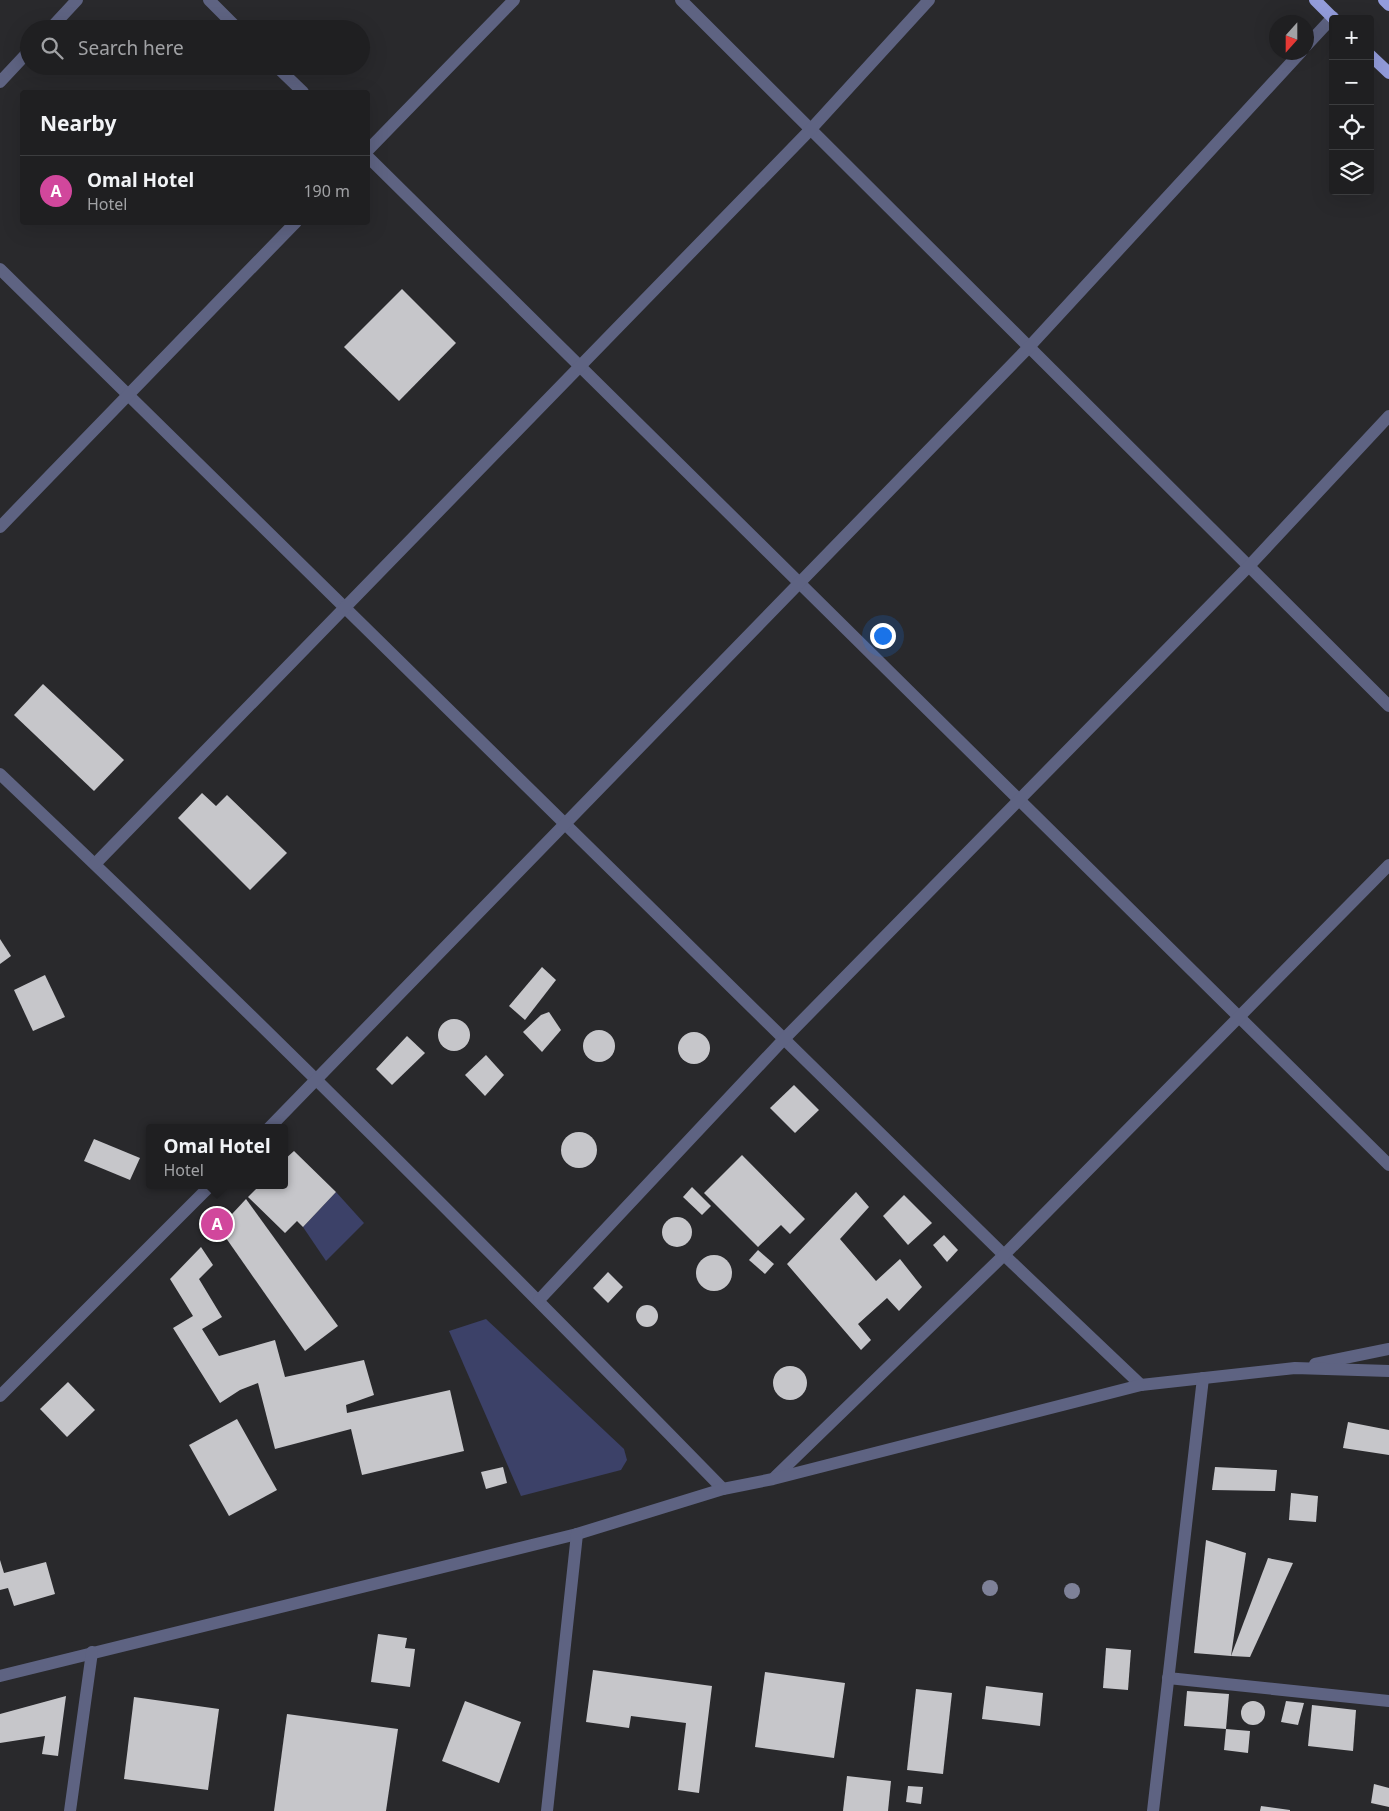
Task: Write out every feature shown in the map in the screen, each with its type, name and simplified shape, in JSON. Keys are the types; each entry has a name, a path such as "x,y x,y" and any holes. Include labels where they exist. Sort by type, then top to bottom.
{"main road":[{"path":"1316,0 1331,15"},
{"path":"1384,0 1389,5"},
{"path":"1374,59 1389,73"}],"street":[{"path":"58,20 77,0"},
{"path":"209,0 229,20"},
{"path":"370,148 514,0"},
{"path":"681,0 1389,706"},
{"path":"95,864 810,129 929,0"},
{"path":"1314,38 1329,23"},
{"path":"273,1124 1029,347 1294,60"},
{"path":"0,82 20,61"},
{"path":"285,75 301,90"},
{"path":"370,159 1389,1165"},
{"path":"0,527 293,225"},
{"path":"0,269 1004,1255 1141,1385"},
{"path":"539,1300 784,1039 1020,802 1249,566 1389,416"},
{"path":"0,774 95,864 539,1300 723,1489"},
{"path":"773,1479 1004,1255 1389,865"},
{"path":"0,1396 207,1189"},
{"path":"0,1676 577,1534 723,1489 773,1479 1141,1385 1295,1368 1389,1349"},
{"path":"1295,1368 1389,1372"},
{"path":"1152,1811 1202,1378"},
{"path":"547,1811 577,1534"},
{"path":"70,1811 92,1652"},
{"path":"1168,1678 1389,1701"}],"shaded area":[{"path":"336,1192 364,1223 326,1261 303,1227"},
{"path":"486,1319 624,1449 627,1460 621,1470 521,1496 449,1331"}],"building":[{"path":"402,289 456,343 399,401 344,347"},
{"path":"43,684 124,760 94,791 14,715"},
{"path":"202,793 216,806 227,795 287,853 250,890 178,818"},
{"path":"0,939 11,956 0,964"},
{"path":"542,967 556,980 525,1020 509,1006"},
{"path":"45,975 65,1017 33,1031 14,990"},
{"path":"549,1012 561,1030 542,1052 523,1032 541,1015"},
{"path":"454,1019 460,1020 465,1024 469,1029 469,1041 465,1046 460,1050 454,1051 448,1050 443,1046 439,1041 438,1035 439,1029 443,1024 448,1020"},
{"path":"599,1030 610,1035 615,1046 610,1057 599,1062 588,1057 583,1046 588,1035"},
{"path":"694,1032 700,1033 705,1037 709,1042 709,1054 705,1059 700,1063 694,1064 688,1063 683,1059 679,1054 678,1048 679,1042 683,1037 688,1033"},
{"path":"407,1036 425,1053 392,1085 376,1069"},
{"path":"486,1055 504,1075 485,1096 465,1075"},
{"path":"794,1085 819,1110 795,1133 770,1108"},
{"path":"579,1132 586,1133 592,1137 596,1143 596,1157 592,1163 586,1167 579,1168 572,1167 566,1163 562,1157 561,1150 562,1143 566,1137 572,1133"},
{"path":"94,1139 140,1158 130,1180 84,1161"},
{"path":"294,1151 336,1192 303,1227 297,1221 285,1233 248,1197 256,1189 288,1189 288,1156"},
{"path":"742,1155 805,1219 790,1234 781,1225 758,1247 704,1193"},
{"path":"692,1187 711,1206 702,1215 683,1197"},
{"path":"856,1192 869,1207 840,1239 876,1281 900,1259 922,1287 899,1311 887,1298 858,1324 871,1340 861,1350 787,1264"},
{"path":"904,1195 932,1223 908,1245 883,1216"},
{"path":"246,1199 338,1326 305,1351 219,1228"},
{"path":"677,1217 688,1221 692,1232 688,1243 677,1247 666,1243 662,1232 666,1221"},
{"path":"944,1235 958,1250 947,1262 933,1245"},
{"path":"201,1247 213,1265 199,1279 222,1317 202,1329 219,1356 275,1340 285,1377 364,1360 374,1395 346,1405 347,1413 450,1390 464,1451 362,1475 351,1429 275,1449 258,1383 240,1390 220,1403 173,1328 193,1316 170,1279"},
{"path":"758,1250 774,1264 765,1274 749,1260"},
{"path":"714,1255 721,1256 727,1260 731,1266 731,1280 727,1286 721,1290 714,1291 707,1290 701,1286 697,1280 696,1273 697,1266 701,1260 707,1256"},
{"path":"608,1272 623,1287 608,1303 593,1288"},
{"path":"647,1305 655,1308 658,1316 655,1324 647,1327 639,1324 636,1316 639,1308"},
{"path":"790,1366 797,1367 802,1371 806,1376 806,1390 802,1395 797,1399 790,1400 783,1399 778,1395 774,1390 773,1383 774,1376 778,1371 783,1367"},
{"path":"68,1382 95,1410 67,1437 40,1409"},
{"path":"237,1419 277,1490 229,1516 189,1445"},
{"path":"1348,1422 1389,1430 1389,1455 1343,1448"},
{"path":"503,1467 507,1483 486,1489 481,1472"},
{"path":"1215,1467 1277,1470 1275,1491 1212,1490"},
{"path":"1291,1493 1318,1496 1316,1522 1289,1520"},
{"path":"1206,1540 1246,1553 1231,1656 1194,1653"},
{"path":"1268,1558 1293,1563 1250,1657 1231,1656"},
{"path":"0,1560 4,1573 46,1562 55,1594 14,1606 8,1588 0,1590"},
{"path":"378,1634 407,1638 405,1648 415,1649 410,1687 371,1682"},
{"path":"1106,1648 1131,1650 1128,1690 1103,1688"},
{"path":"593,1670 712,1686 699,1793 678,1790 686,1723 631,1716 629,1728 586,1722"},
{"path":"765,1672 845,1683 834,1758 755,1747"},
{"path":"986,1686 1043,1693 1040,1726 982,1719"},
{"path":"916,1689 952,1693 943,1774 907,1770"},
{"path":"1187,1691 1229,1694 1226,1729 1184,1726"},
{"path":"66,1696 58,1756 42,1754 45,1736 0,1743 0,1714"},
{"path":"134,1697 219,1709 208,1790 124,1779"},
{"path":"465,1701 521,1722 499,1783 442,1761"},
{"path":"1253,1701 1261,1705 1265,1713 1261,1721 1253,1725 1245,1721 1241,1713 1245,1705"},
{"path":"1286,1701 1304,1703 1298,1725 1281,1722"},
{"path":"1312,1705 1356,1710 1353,1751 1308,1746"},
{"path":"287,1714 398,1729 386,1811 274,1811"},
{"path":"1226,1729 1250,1731 1248,1753 1224,1750"},
{"path":"847,1776 891,1781 888,1811 843,1811"},
{"path":"1374,1784 1389,1788 1389,1807 1371,1803"},
{"path":"908,1786 923,1787 921,1804 906,1802"},
{"path":"1261,1806 1290,1810 1290,1811 1260,1811"}],"place":[{"name":"Omal Hotel","path":"217,1224"}]}
